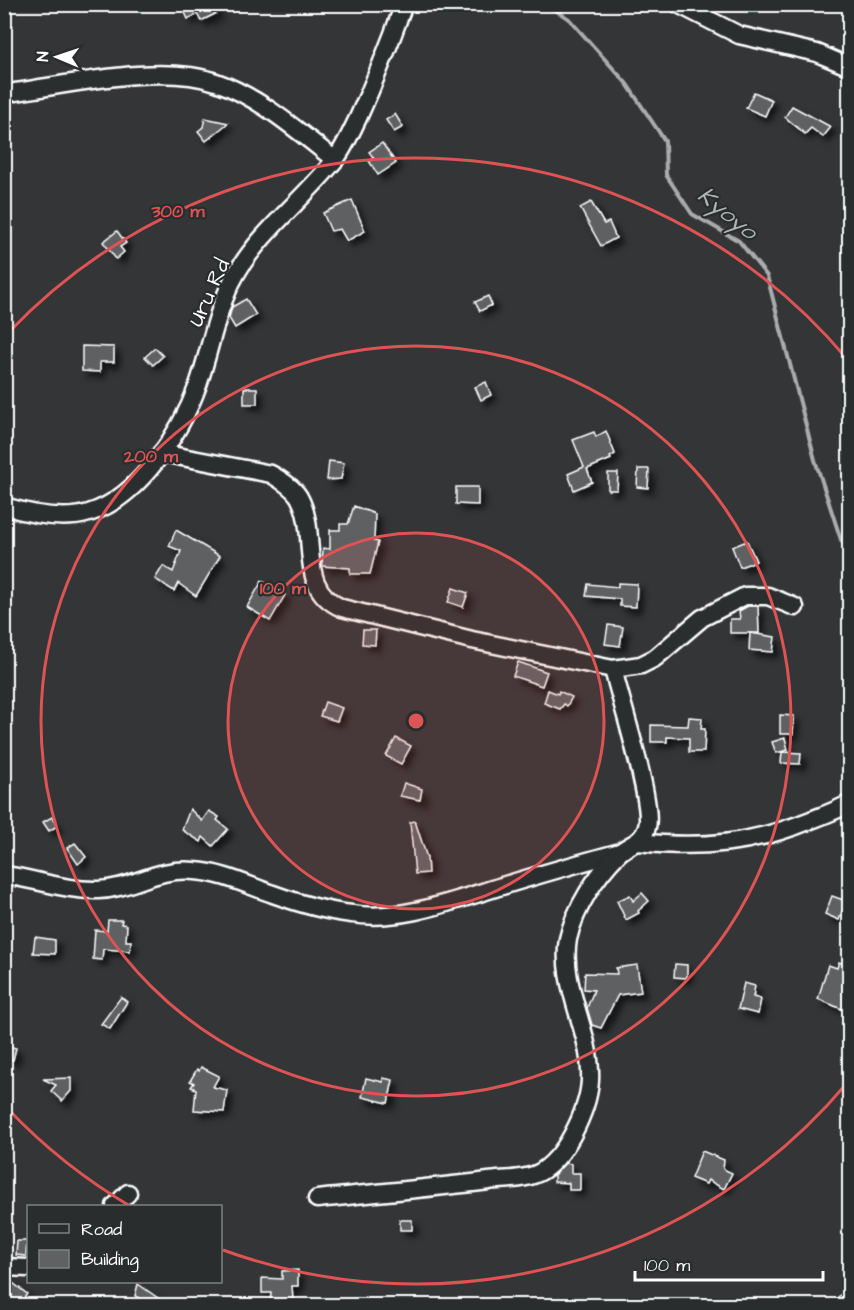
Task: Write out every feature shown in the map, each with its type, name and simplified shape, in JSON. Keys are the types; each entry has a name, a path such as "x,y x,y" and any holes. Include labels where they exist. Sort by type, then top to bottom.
{"street":[{"name":"Uru Rd","path":"4,506 29,514 88,513 119,499 141,479 161,453 196,389 215,321 236,274 277,221 335,160 367,98 404,4"},
{"path":"678,4 739,34 847,61"},
{"path":"15,92 152,74 187,76 216,82 250,99 335,160"},
{"path":"161,453 271,474 285,482 299,497 306,521 315,583 328,602 342,608 472,640 613,669 640,665 655,658 702,618 745,596 768,596 795,607"},
{"path":"4,875 70,889 98,890 119,887 156,874 195,871 219,874 311,906 352,915 381,916 460,898 620,852 638,842 648,826 647,801 613,669"},
{"path":"638,842 699,847 723,845 782,832 849,802"},
{"path":"317,1198 523,1177 541,1172 555,1159 580,1119 588,1094 591,1074 568,966 568,941 574,919 588,894 620,852"},
{"path":"116,1205 128,1193"},
{"path":"4,1268 27,1268"}],"building":[{"path":"181,4 214,4 217,13 201,21 197,14 188,19"},
{"path":"754,92 772,100 765,116 746,108"},
{"path":"792,106 831,127 823,137 811,128 805,134 785,117"},
{"path":"395,114 403,127 394,132 386,120"},
{"path":"205,118 228,123 206,141 198,131 203,127"},
{"path":"382,143 396,163 378,175 369,161 374,158 369,152"},
{"path":"352,200 365,231 347,241 340,229 331,231 323,213"},
{"path":"591,202 604,224 609,222 616,238 601,246 580,208"},
{"path":"117,231 126,243 120,247 124,252 116,259 103,242"},
{"path":"488,296 492,305 480,311 475,302"},
{"path":"246,299 256,315 235,328 229,318 232,307"},
{"path":"82,346 114,347 114,362 100,362 100,372 82,371"},
{"path":"155,348 163,356 153,365 145,357"},
{"path":"486,382 491,395 481,400 475,387"},
{"path":"244,388 257,388 257,404 244,404"},
{"path":"606,431 615,454 610,457 611,459 587,469 592,482 574,490 568,474 584,467 573,440 594,432 596,437"},
{"path":"329,461 344,463 341,479 327,480"},
{"path":"638,469 649,469 648,488 637,487"},
{"path":"608,473 618,473 617,490 608,490"},
{"path":"456,487 478,487 478,505 456,504"},
{"path":"354,506 375,514 374,541 378,542 370,574 350,574 350,568 322,566 323,548 330,549 330,530 340,530 340,524 348,524"},
{"path":"176,530 220,556 196,596 178,583 174,591 155,579 163,566 173,572 181,551 169,546"},
{"path":"747,541 756,561 740,567 732,547"},
{"path":"262,581 285,595 270,621 247,607"},
{"path":"618,583 637,584 636,607 620,606 620,599 586,596 588,584 618,587"},
{"path":"453,588 468,593 463,607 448,602"},
{"path":"748,606 758,606 759,633 730,633 730,619 740,619 739,611"},
{"path":"608,625 623,627 620,646 605,644"},
{"path":"363,630 376,630 375,645 362,644"},
{"path":"750,633 775,637 773,652 749,650"},
{"path":"518,662 547,672 542,686 513,676"},
{"path":"548,690 558,694 559,691 572,697 567,706 564,704 560,709 544,703"},
{"path":"325,702 342,708 337,721 320,716"},
{"path":"780,715 794,716 793,734 780,734"},
{"path":"689,717 702,718 701,729 705,729 704,752 689,752 689,738 667,737 667,742 651,742 651,725 688,726"},
{"path":"396,738 411,746 401,764 386,756"},
{"path":"785,738 788,750 776,753 772,742"},
{"path":"782,752 801,753 800,764 781,763"},
{"path":"404,783 422,789 420,800 400,796"},
{"path":"190,809 202,821 209,811 219,817 217,820 228,829 213,846 203,837 201,842 182,830"},
{"path":"52,817 57,826 49,831 43,822"},
{"path":"415,821 427,858 428,873 415,874 410,822"},
{"path":"75,843 86,857 78,864 67,848"},
{"path":"642,893 649,901 638,911 639,913 626,920 617,901 630,895 633,901"},
{"path":"832,896 846,901 839,920 825,914"},
{"path":"108,920 122,920 121,924 127,925 126,941 131,941 130,951 103,949 102,960 93,959 95,930 107,931"},
{"path":"35,937 55,940 55,954 33,953"},
{"path":"839,962 849,966 846,975 849,977 849,1012 818,999 828,965 837,968"},
{"path":"675,964 687,965 687,978 674,977"},
{"path":"637,965 641,992 618,995 601,1028 592,1025 587,1008 594,990 584,989 585,973 617,974 616,968"},
{"path":"744,983 755,986 753,997 761,999 758,1014 738,1009"},
{"path":"121,997 127,1002 110,1029 101,1024"},
{"path":"4,1045 16,1048 13,1060 4,1057"},
{"path":"201,1067 219,1076 213,1087 227,1090 224,1112 194,1110 196,1089 191,1087 194,1083 190,1081 197,1069 199,1071"},
{"path":"71,1078 71,1091 62,1101 51,1091 56,1085 43,1079"},
{"path":"366,1078 383,1082 383,1078 393,1080 388,1103 362,1097"},
{"path":"702,1151 724,1160 723,1169 732,1173 724,1189 708,1180 706,1184 691,1178"},
{"path":"565,1163 571,1164 571,1173 580,1173 580,1190 569,1190 569,1183 554,1182 554,1175"},
{"path":"400,1220 412,1220 412,1230 400,1230"},
{"path":"17,1241 27,1241 26,1256 16,1255"},
{"path":"298,1270 298,1286 292,1286 293,1301 281,1300 280,1305 270,1305 271,1293 262,1293 262,1278 282,1279 282,1271"},
{"path":"9,1280 27,1294 19,1305 4,1294 4,1286"},
{"path":"138,1284 168,1305 151,1305 135,1296"},
{"path":"841,1294 849,1300 849,1305 831,1305"}],"waterway":[{"name":"Kyoyo","path":"546,4 569,19 627,84 665,141 666,175 692,214 739,241 767,276 815,460 841,540 850,554"}]}
